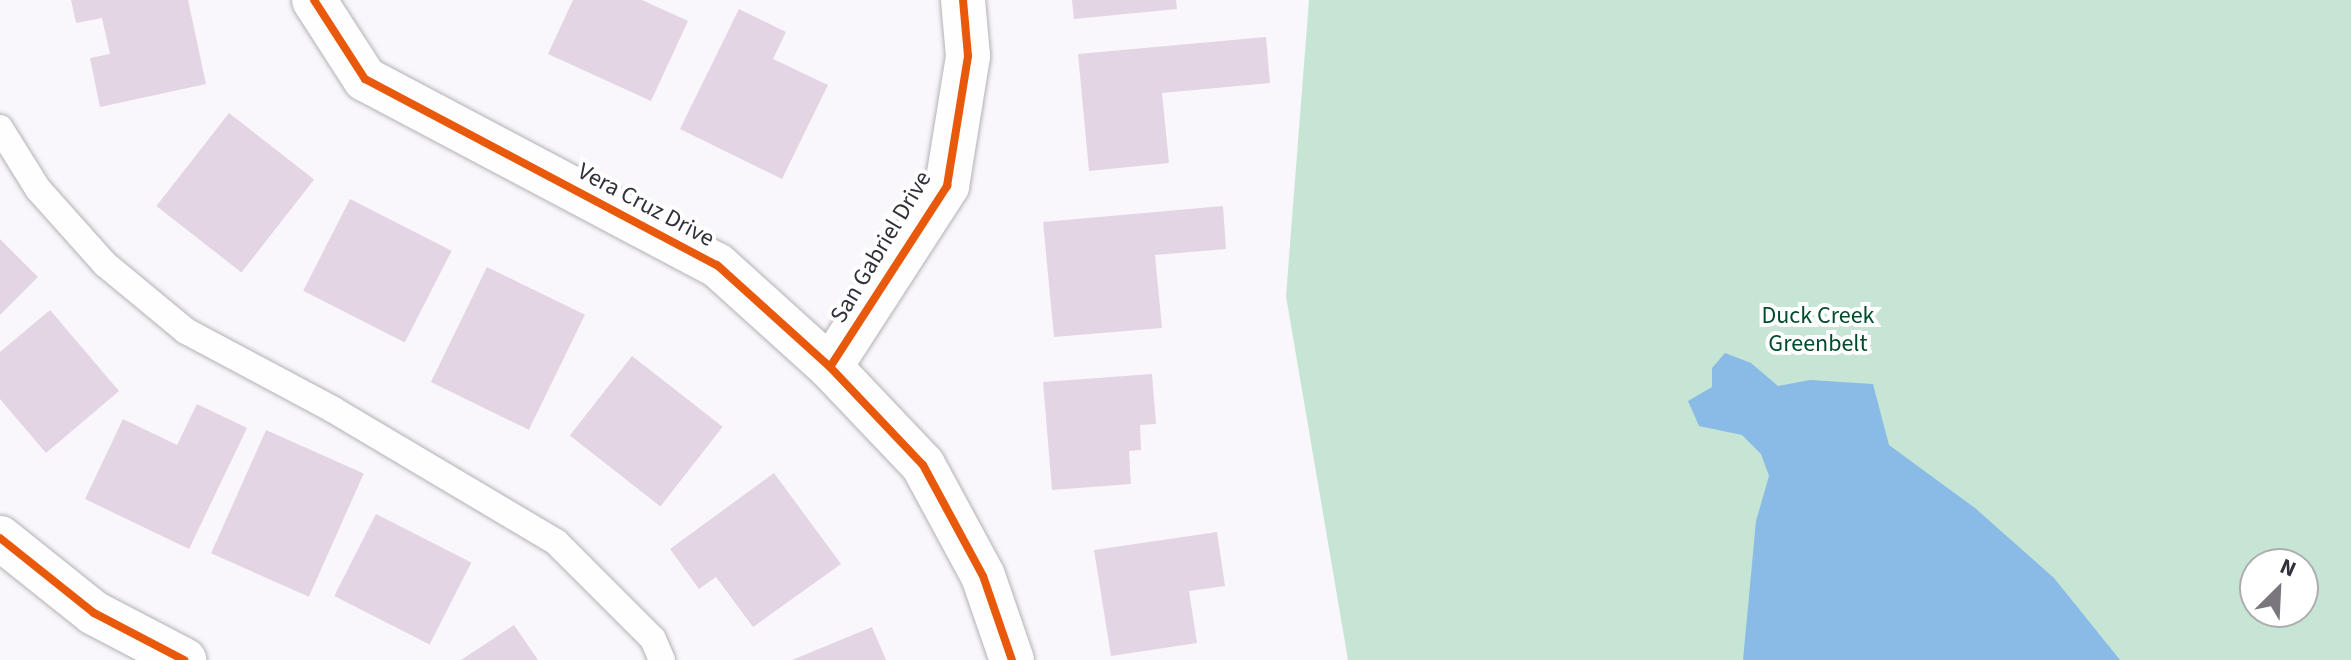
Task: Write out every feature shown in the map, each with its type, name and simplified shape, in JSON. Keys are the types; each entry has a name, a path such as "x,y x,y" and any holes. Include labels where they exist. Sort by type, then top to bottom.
{"street":[{"name":"Vera Cruz Drive","path":"314,0 365,79 717,265 830,367 923,465 983,576 1012,660"},
{"name":"San Gabriel Drive","path":"830,367 947,186 968,56 963,0"},
{"path":"0,538 94,613 184,660"}],"lane":[{"path":"0,128 38,189 105,264 186,331 332,409 556,542 653,639 662,660"}],"green space":[{"name":"Duck Creek Greenbelt","path":"1309,0 2351,0 2351,660 1348,660 1286,296"}],"water":[{"path":"1725,353 1751,363 1778,386 1810,380 1873,384 1889,445 1975,508 2054,578 2120,660 1743,660 1756,521 1769,476 1761,454 1742,435 1699,426 1688,401 1712,387 1712,368"}],"building":[{"path":"71,0 188,0 206,84 100,107 90,58 110,54 102,18 76,23"},
{"path":"573,0 642,0 688,21 651,101 548,54"},
{"path":"1072,0 1176,0 1177,9 1074,19"},
{"path":"739,9 786,32 773,59 828,85 782,179 680,129"},
{"path":"1266,37 1270,83 1162,93 1169,163 1089,171 1078,54"},
{"path":"229,113 314,179 241,272 156,206"},
{"path":"350,199 452,251 405,343 303,291"},
{"path":"1223,206 1226,249 1155,255 1162,328 1054,337 1043,222"},
{"path":"0,239 38,277 0,315"},
{"path":"487,267 585,315 529,430 431,382"},
{"path":"50,310 119,391 46,453 0,399 0,352"},
{"path":"632,356 723,427 660,506 570,436"},
{"path":"1152,374 1156,424 1140,425 1141,450 1129,451 1131,484 1052,490 1043,382"},
{"path":"197,404 247,428 189,549 85,499 123,419 177,445"},
{"path":"266,430 364,474 309,597 211,553"},
{"path":"774,473 841,564 753,627 716,577 699,589 670,549"},
{"path":"376,514 471,563 430,645 334,596"},
{"path":"1217,532 1225,586 1189,591 1197,643 1111,656 1094,550"},
{"path":"514,625 538,660 461,660"},
{"path":"872,627 886,660 792,660"}],"cycle path":[{"path":"314,0 365,79 717,265 830,367 923,465 983,576 1012,660"},
{"path":"830,367 947,186 968,56 963,0"},
{"path":"0,538 94,613 184,660"}]}
